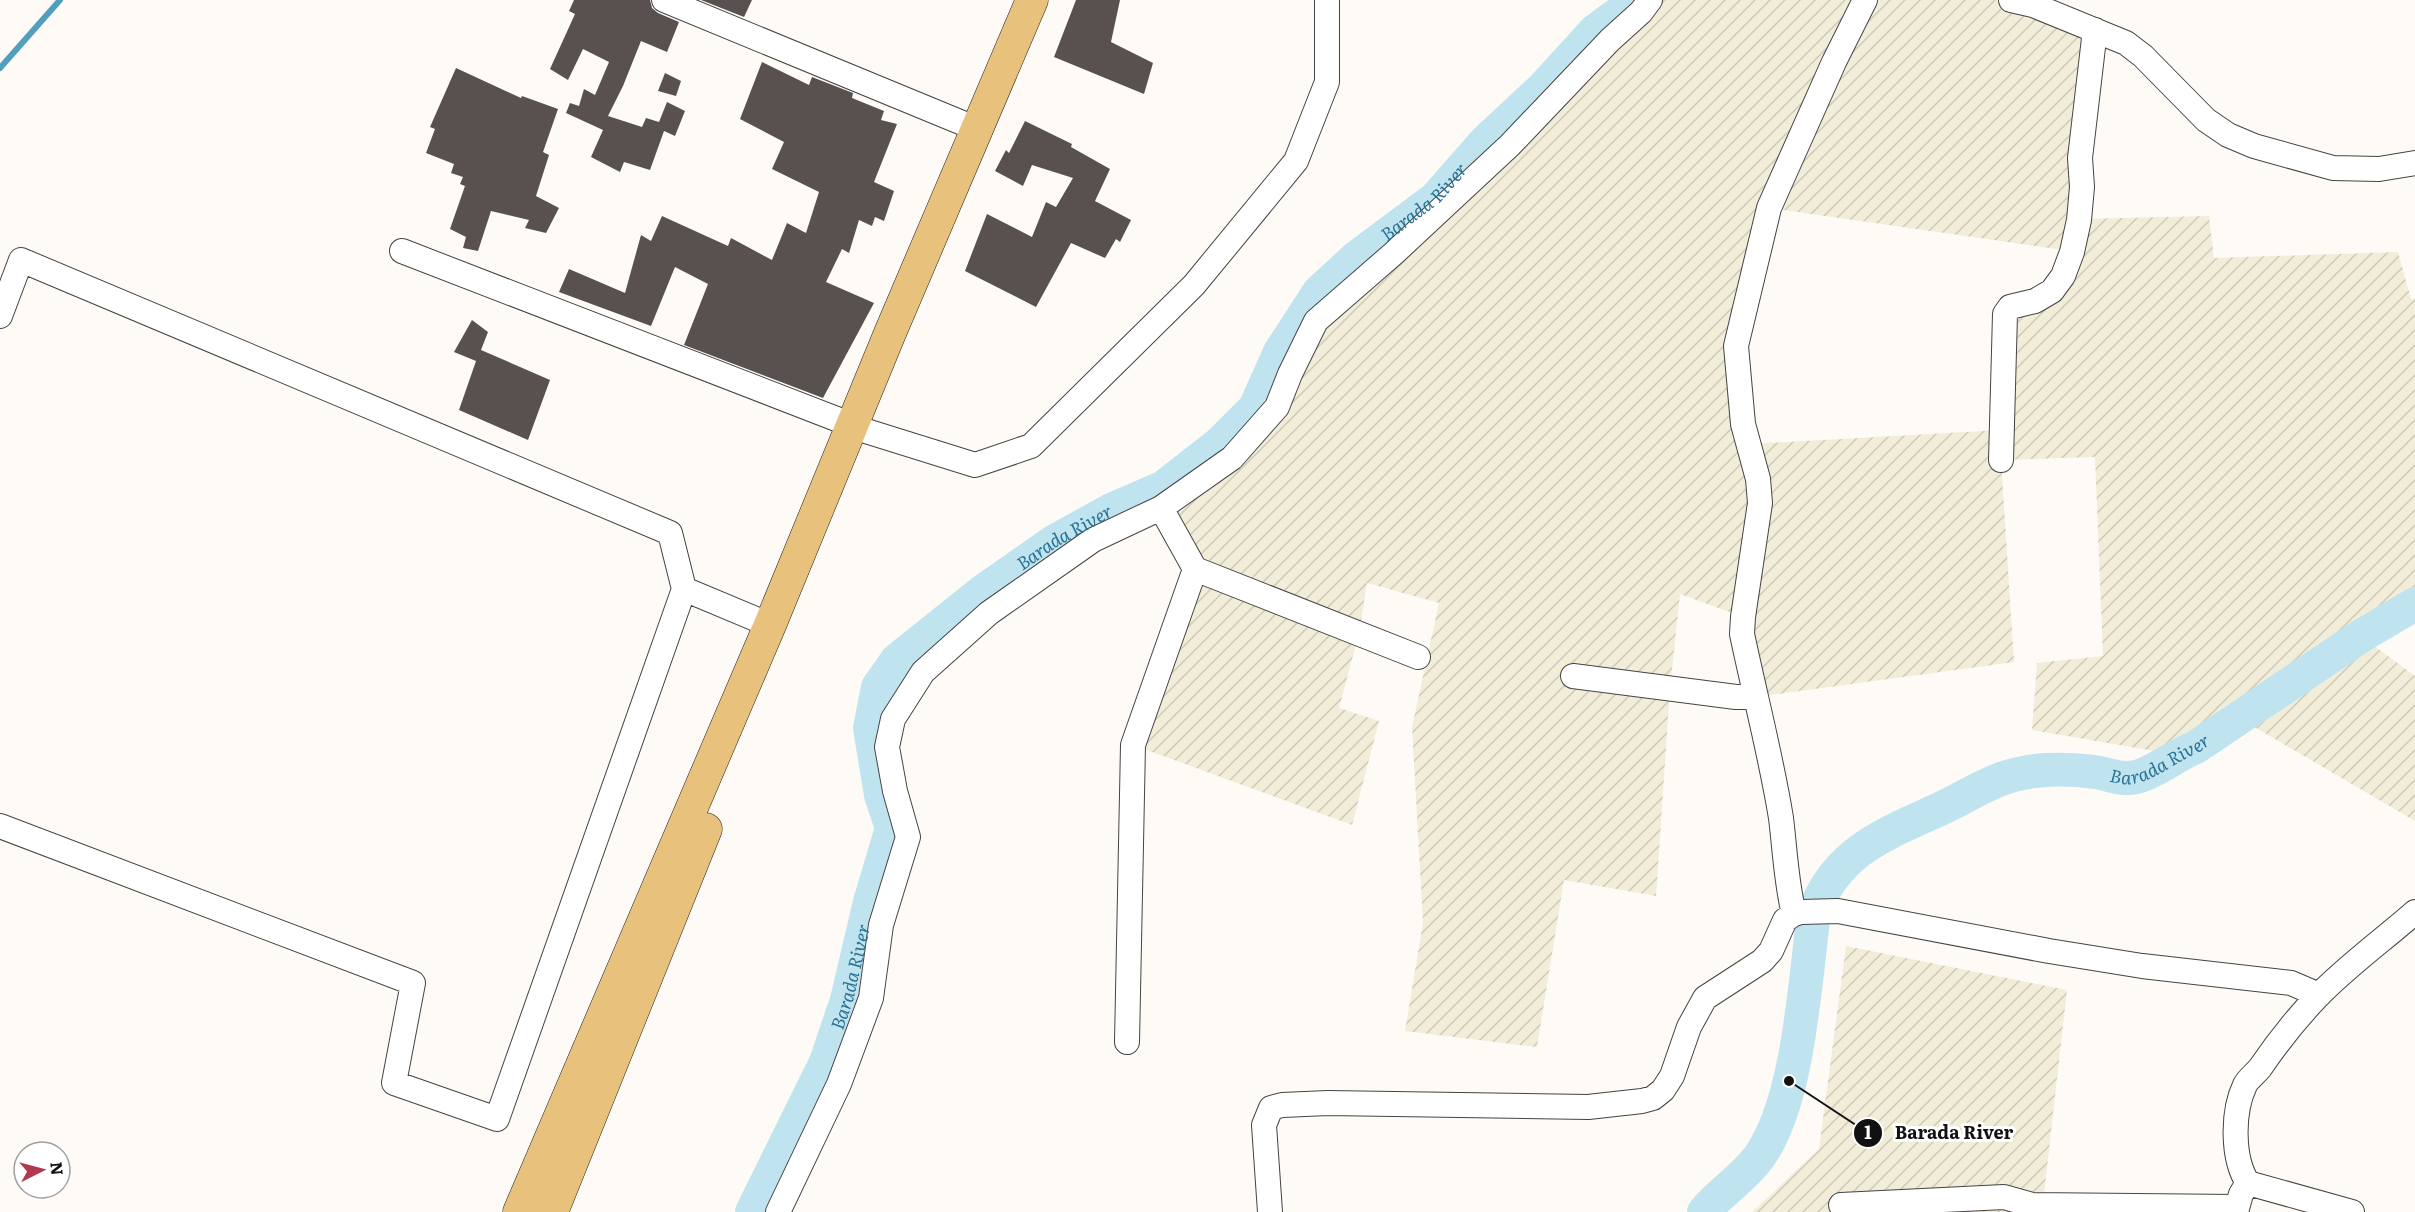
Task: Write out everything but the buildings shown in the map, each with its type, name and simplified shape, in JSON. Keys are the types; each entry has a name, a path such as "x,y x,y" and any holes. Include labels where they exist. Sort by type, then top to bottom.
{"main road":[{"path":"552,1212 977,129 1032,0"},
{"path":"519,1212 770,625 859,428 904,337 1053,0"}],"street":[{"path":"664,0 977,129"},
{"path":"402,251 859,428 975,465 1031,446 1194,285 1296,161 1327,82 1327,0"},
{"path":"778,1212 839,1084 871,998 881,925 908,837 895,791 887,747 893,719 923,672 988,613 1094,540 1161,508 1232,458 1277,407 1316,321 1393,254 1510,145 1610,40 1641,12 1650,0"},
{"path":"1798,913 1789,895 1779,809 1742,634 1760,503 1758,479 1743,424 1736,346 1769,208 1834,62 1865,0"},
{"path":"2011,0 2032,5 2126,43 2143,56 2206,120 2228,135 2254,146 2333,168 2379,169 2415,163"},
{"path":"2001,459 2005,314 2010,307 2035,302 2052,291 2063,276 2072,252 2079,219 2082,188 2080,158 2095,30"},
{"path":"0,315 21,260 670,533 684,589 497,1119 394,1083 413,984 0,826"},
{"path":"1161,508 1195,569 1418,657"},
{"path":"1127,1042 1133,745 1195,569"},
{"path":"684,589 770,625"},
{"path":"1573,676 1736,697 1756,697"},
{"path":"1270,1212 1264,1125 1271,1108 1282,1105 1328,1103 1588,1107 1653,1098 1663,1090 1672,1076 1689,1027 1705,998 1762,961 1771,951 1785,920 1798,913 1838,911 2142,966 2291,983 2319,995"},
{"path":"2352,1212 2248,1183 2241,1172 2236,1135 2245,1085 2295,1020 2319,995 2415,912"},
{"path":"1841,1204 2004,1197 2032,1205 2236,1210 2241,1194 2248,1183"}],"shaded area":[{"path":"1650,0 2011,0 2095,30 2079,219 2209,216 2214,258 2398,252 2411,299 2415,299 2415,604 2361,636 2415,676 2415,821 2239,718 2196,747 2177,755 2032,730 2037,663 2103,656 2095,457 2001,460 2014,662 1756,697 1743,617 1680,594 1670,688 1656,896 1564,880 1537,1047 1405,1031 1423,923 1412,727 1439,603 1367,583 1359,633 1339,708 1379,721 1352,825 1133,745 1195,569 1161,508 1232,458 1316,321","holes":["1769,208 2070,251 2035,301 2010,307 2001,430 1749,444 1736,346"]},
{"path":"1846,946 2067,990 2042,1212 1752,1212 1819,1149"}],"waterway":[{"path":"0,68 60,0"},
{"name":"Barada River","path":"752,1212 826,1062 847,1000 870,902 892,828 881,795 870,728 878,687 897,660 982,592 1055,541 1111,510 1164,487 1219,444 1255,408 1280,352 1319,292 1357,257 1436,198 1485,142 1543,88 1595,31 1637,0"},
{"name":"Barada River","path":"1704,1212 1753,1165 1772,1133 1792,1073 1814,912 1824,891 1849,859 1882,836 1990,784 2015,775 2045,770 2065,770 2095,772 2125,778 2150,772 2196,747 2361,636 2415,604"}],"place":[{"name":"Barada River","path":"1789,1081"}]}
